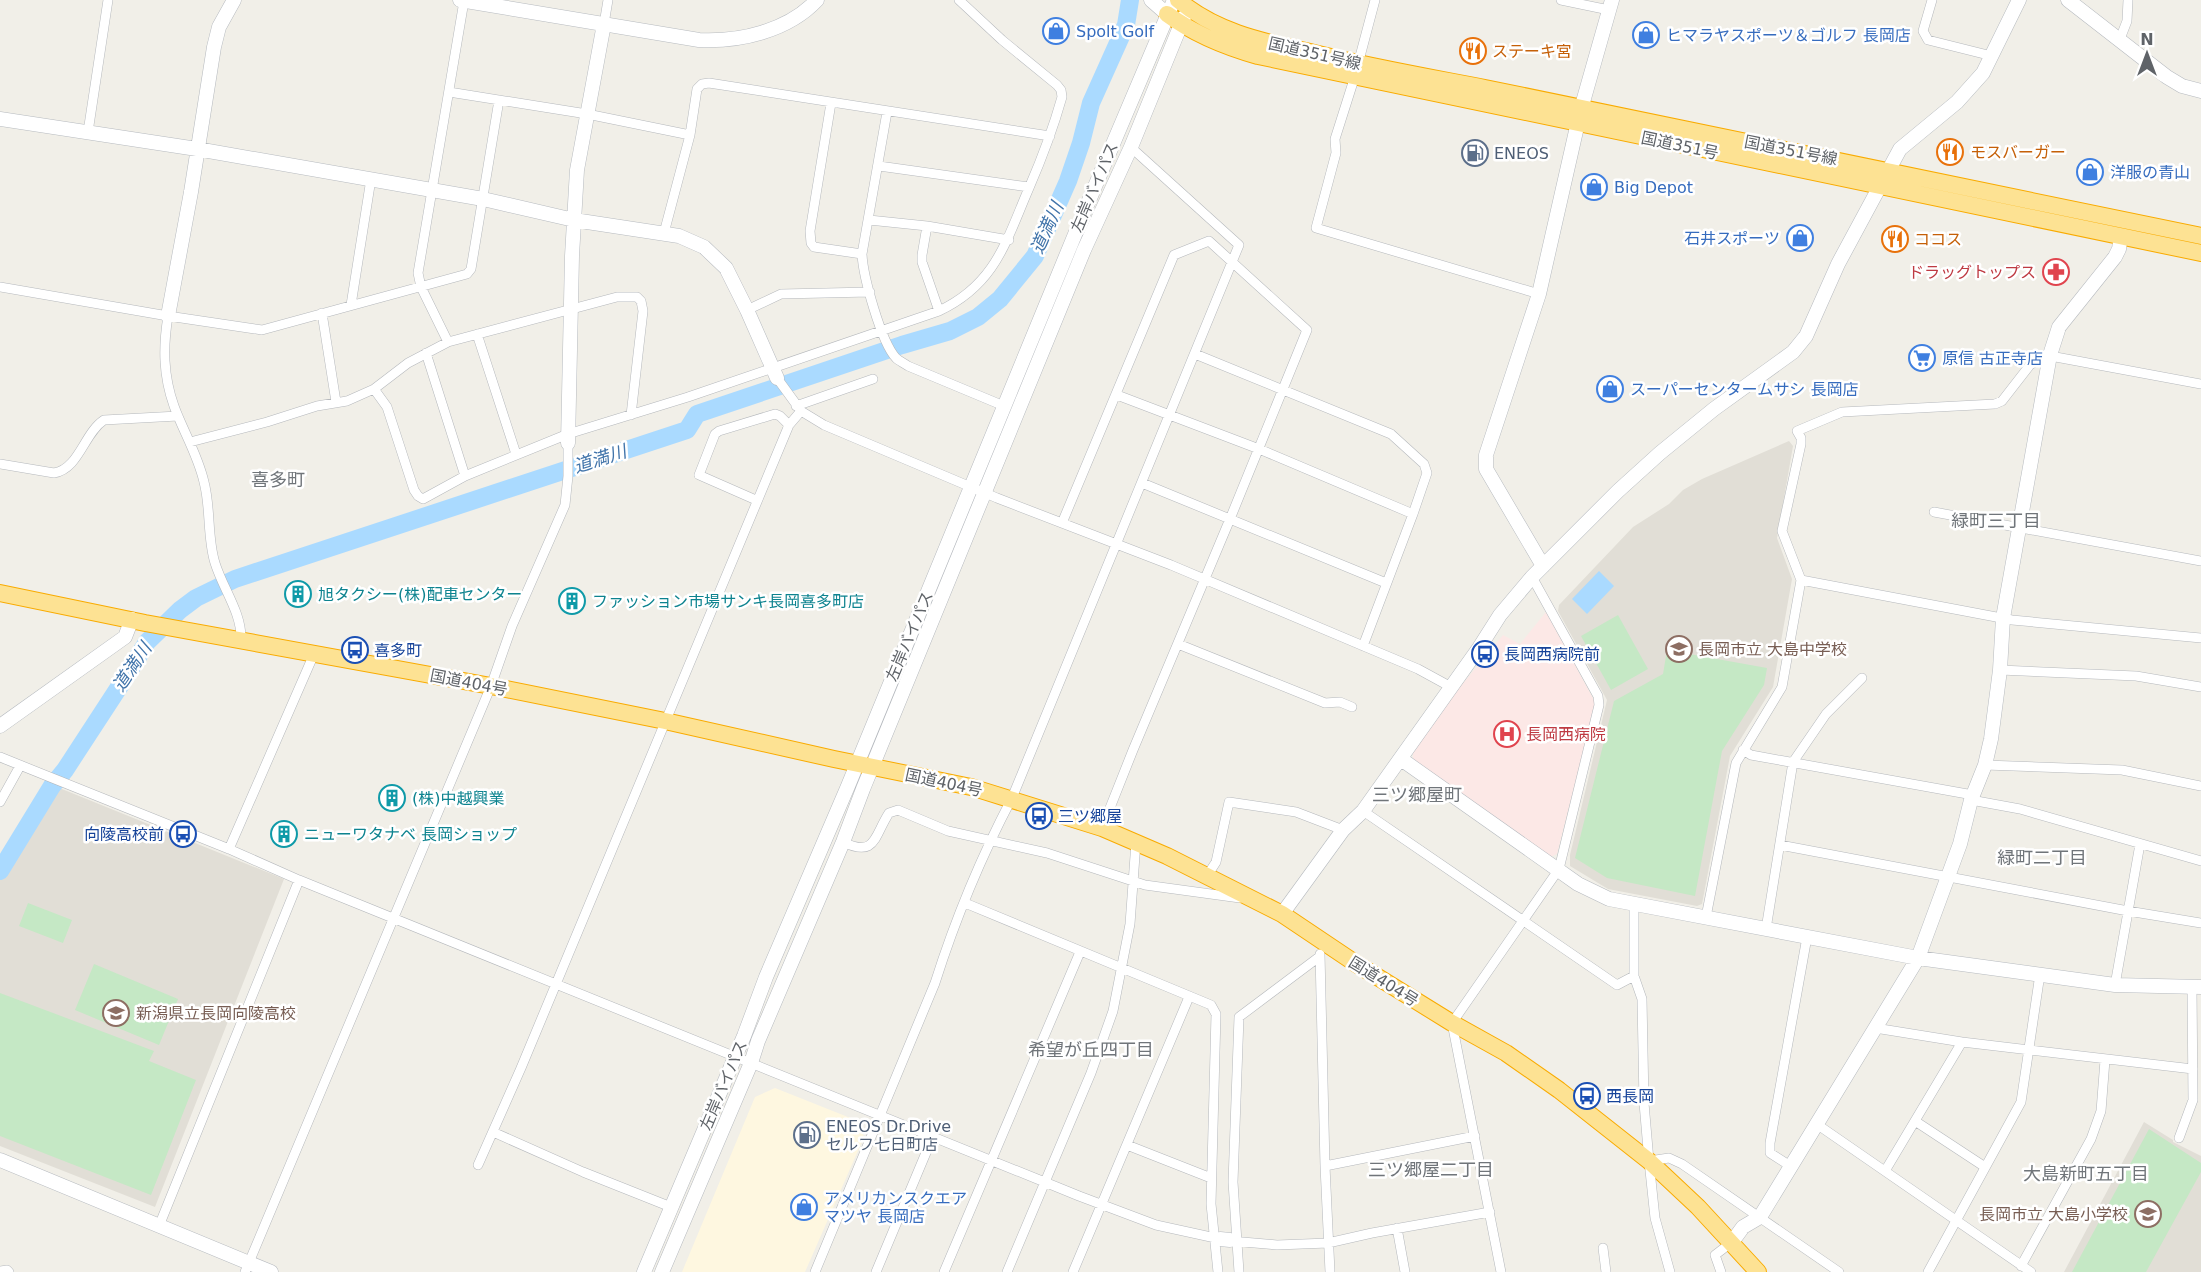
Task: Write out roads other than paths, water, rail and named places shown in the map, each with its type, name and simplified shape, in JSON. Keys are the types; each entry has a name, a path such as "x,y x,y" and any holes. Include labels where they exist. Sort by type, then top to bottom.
{"highway":[{"name":"国道351号","path":"1179,4 1181,25 1238,50 1357,70 1579,116 1879,186 2201,253"},
{"name":"国道351号線","path":"1179,4 1203,19 1235,33 1357,70"},
{"name":"国道351号線","path":"1579,116 1889,170 2201,236"},
{"name":"国道404号","path":"0,593 665,721 971,787 1102,828 1208,876 1282,914 1321,949 1515,1059 1559,1090 1648,1161 1732,1242 1758,1272"}],"street":[{"path":"88,132 108,0"},
{"path":"234,0 219,27 214,47 163,357 167,383 204,482 212,551 241,627 241,640"},
{"path":"460,0 699,40 738,39 767,30 796,18 817,0"},
{"path":"247,1268 491,686 512,626 565,505 568,476 571,309 577,170 608,0"},
{"path":"374,389 387,406 414,490 423,499 516,454 631,415 774,373 952,305 976,287 997,263 1009,240 1050,136 1062,96 1061,90 959,0"},
{"path":"1151,0 1179,4"},
{"path":"1375,0 1357,70 1335,140 1336,153 1316,228 1539,294"},
{"path":"1543,566 1486,469 1486,455 1539,294 1579,116 1611,5 1561,0"},
{"path":"1932,0 1923,31 1928,40 1992,56"},
{"path":"1282,914 1343,830 1363,811 1500,615 1532,577 1618,491 1660,453 1714,409 1793,352 1806,336 1838,264 1879,186 1905,143 1957,102 1983,73 2019,0"},
{"path":"2068,0 2167,78 2182,86 2201,90"},
{"path":"2120,39 2127,21 2128,0"},
{"path":"448,342 421,287 418,273 464,1"},
{"name":"左岸バイパス","path":"662,1272 843,842 865,765 1004,406 1179,4"},
{"name":"左岸バイパス","path":"644,1272 736,1056 766,977 865,765 986,493 1084,250 1136,136 1181,25"},
{"path":"664,233 690,135 698,89 702,84 709,83 1050,136"},
{"path":"448,92 587,114 690,135"},
{"path":"0,287 262,330 467,273 471,269 499,100"},
{"path":"831,103 810,238 814,247 862,254"},
{"path":"886,112 879,166 862,254 863,269 883,333 897,358 908,366 1004,406"},
{"path":"0,119 197,149 483,199 574,220 679,236 713,254 726,268 774,373 797,406 824,425 986,493 1204,579 1425,672 1451,687"},
{"path":"815,1272 935,983 944,954 990,841 1012,798 1239,245 1135,151"},
{"path":"879,166 1029,187"},
{"path":"351,305 371,180"},
{"path":"869,220 927,226 1009,240"},
{"path":"927,226 922,262 939,311"},
{"path":"1720,1272 1715,1256 1732,1242 1743,1227 1760,1217 1918,958 1949,878 1972,798 1985,765 2000,670 2003,618 2050,355 2059,327 2115,257 2121,236"},
{"path":"1062,523 1174,255 1209,241 1307,330 1102,828"},
{"path":"747,310 781,294 870,291"},
{"path":"190,442 336,402 347,401 374,389 408,363 448,342 617,297 632,296 637,297 640,301 643,311 631,415"},
{"path":"322,313 336,402"},
{"path":"477,334 516,454"},
{"path":"426,353 465,477"},
{"path":"1195,354 1391,434 1424,464 1426,473 1413,514 1363,646"},
{"path":"1706,917 1736,763 1782,687 1801,580 1782,531 1801,444 1797,431 1842,412 1995,404 2002,401 2036,359 2045,355 2201,384"},
{"path":"478,1165 797,406 873,379"},
{"path":"1117,395 1259,449 1413,514"},
{"path":"756,500 699,476 715,434 719,430 775,414 789,425"},
{"path":"0,464 54,473 63,472 97,425 104,420 178,416"},
{"path":"1142,483 1386,583"},
{"path":"1934,512 2201,561"},
{"path":"1501,1272 1452,1023 1558,869 1599,705 1598,696 1532,577"},
{"path":"1801,580 2003,618 2201,638"},
{"path":"0,726 125,637 139,621"},
{"path":"1178,644 1325,703 1340,702 1352,707"},
{"path":"229,849 314,654"},
{"path":"2000,670 2136,676 2201,687"},
{"path":"1766,929 1793,762 1826,714 1862,678"},
{"path":"1743,750 1751,755 2020,809 2201,861"},
{"path":"0,757 751,1063 1156,1225 1225,1240 1277,1245 1328,1243 1490,1212"},
{"path":"1401,759 1578,884 1600,896 1918,958 2115,985 2197,987 2193,1100 2179,1138"},
{"path":"1985,765 2122,770 2201,786"},
{"path":"0,802 20,766"},
{"path":"1208,876 1216,862 1229,802 1296,812 1343,830"},
{"path":"843,842 858,849 867,848 875,841 889,813 898,810 948,831 1047,853 1134,882 1252,900"},
{"path":"1363,811 1617,985 1634,976"},
{"path":"1007,1272 1046,1182 1113,1011 1123,968 1134,882 1136,842"},
{"path":"2115,985 2140,844"},
{"path":"1780,845 2201,923"},
{"path":"159,1226 299,880"},
{"path":"965,903 1211,1005 1216,1014 1211,1178 1225,1240 1239,1272"},
{"path":"1634,904 1634,976 1642,999 1644,1103 1648,1161 1655,1218 1670,1272"},
{"path":"1792,1167 1770,1153 1770,1143 1807,937"},
{"path":"1321,949 1325,1166 1330,1272"},
{"path":"1218,1272 1233,1182 1239,1017 1321,949"},
{"path":"944,1272 1080,951"},
{"path":"1930,1271 2021,1102 2040,974"},
{"path":"1074,1272 1189,997"},
{"path":"1875,1028 1962,1042 2193,1069"},
{"path":"1885,1171 1962,1042"},
{"path":"2021,1266 2091,1139 2101,1111 2105,1060"},
{"path":"1916,1120 1985,1167"},
{"path":"1818,1125 2031,1272"},
{"path":"493,1132 671,1207"},
{"path":"876,1272 933,1136"},
{"path":"1325,1166 1475,1136"},
{"path":"1127,1145 1211,1178"},
{"path":"1648,1161 1669,1158 1682,1164 1839,1272"},
{"path":"0,1160 159,1226 247,1268 271,1272"},
{"path":"1397,1228 1404,1272"},
{"path":"1603,1248 1606,1272"},
{"path":"0,1271 9,1272"}],"water":[{"path":"1599,571 1614,586 1587,614 1572,599"}],"waterway":[{"name":"道満川","path":"0,871 52,786 65,770 147,642 196,598 235,579 687,430 697,414 950,331 978,317 1000,299 1035,256 1068,181 1091,103 1126,25 1130,0"}],"place":[{"name":"Spolt Golf","path":"1056,31"},
{"name":"ヒマラヤスポーツ＆ゴルフ 長岡店","path":"1646,35"},
{"name":"ステーキ宮","path":"1473,51"},
{"name":"モスバーガー","path":"1950,152"},
{"name":"ENEOS","path":"1475,153"},
{"name":"洋服の青山","path":"2090,172"},
{"name":"Big Depot","path":"1594,187"},
{"name":"石井スポーツ","path":"1800,238"},
{"name":"ココス","path":"1895,239"},
{"name":"ドラッグトップス","path":"2056,272"},
{"name":"原信 古正寺店","path":"1922,358"},
{"name":"スーパーセンタームサシ 長岡店","path":"1610,389"},
{"name":"旭タクシー(株)配車センター","path":"298,594"},
{"name":"ファッション市場サンキ長岡喜多町店","path":"572,601"},
{"name":"長岡市立 大島中学校","path":"1679,649"},
{"name":"喜多町","path":"355,650"},
{"name":"長岡西病院前","path":"1485,654"},
{"name":"長岡西病院","path":"1507,734"},
{"name":"(株)中越興業","path":"392,798"},
{"name":"三ツ郷屋","path":"1039,816"},
{"name":"向陵高校前","path":"183,834"},
{"name":"ニューワタナベ 長岡ショップ","path":"284,834"},
{"name":"新潟県立長岡向陵高校","path":"116,1013"},
{"name":"西長岡","path":"1587,1096"},
{"name":"ENEOS Dr.Drive セルフ七日町店","path":"807,1135"},
{"name":"アメリカンスクエア マツヤ 長岡店","path":"804,1207"},
{"name":"長岡市立 大島小学校","path":"2148,1214"}],"district":[{"name":"喜多町","path":"278,480"},
{"name":"緑町三丁目","path":"1996,521"},
{"name":"三ツ郷屋町","path":"1417,795"},
{"name":"緑町二丁目","path":"2042,858"},
{"name":"希望が丘四丁目","path":"1091,1050"},
{"name":"三ツ郷屋二丁目","path":"1431,1170"},
{"name":"大島新町五丁目","path":"2086,1174"}]}
